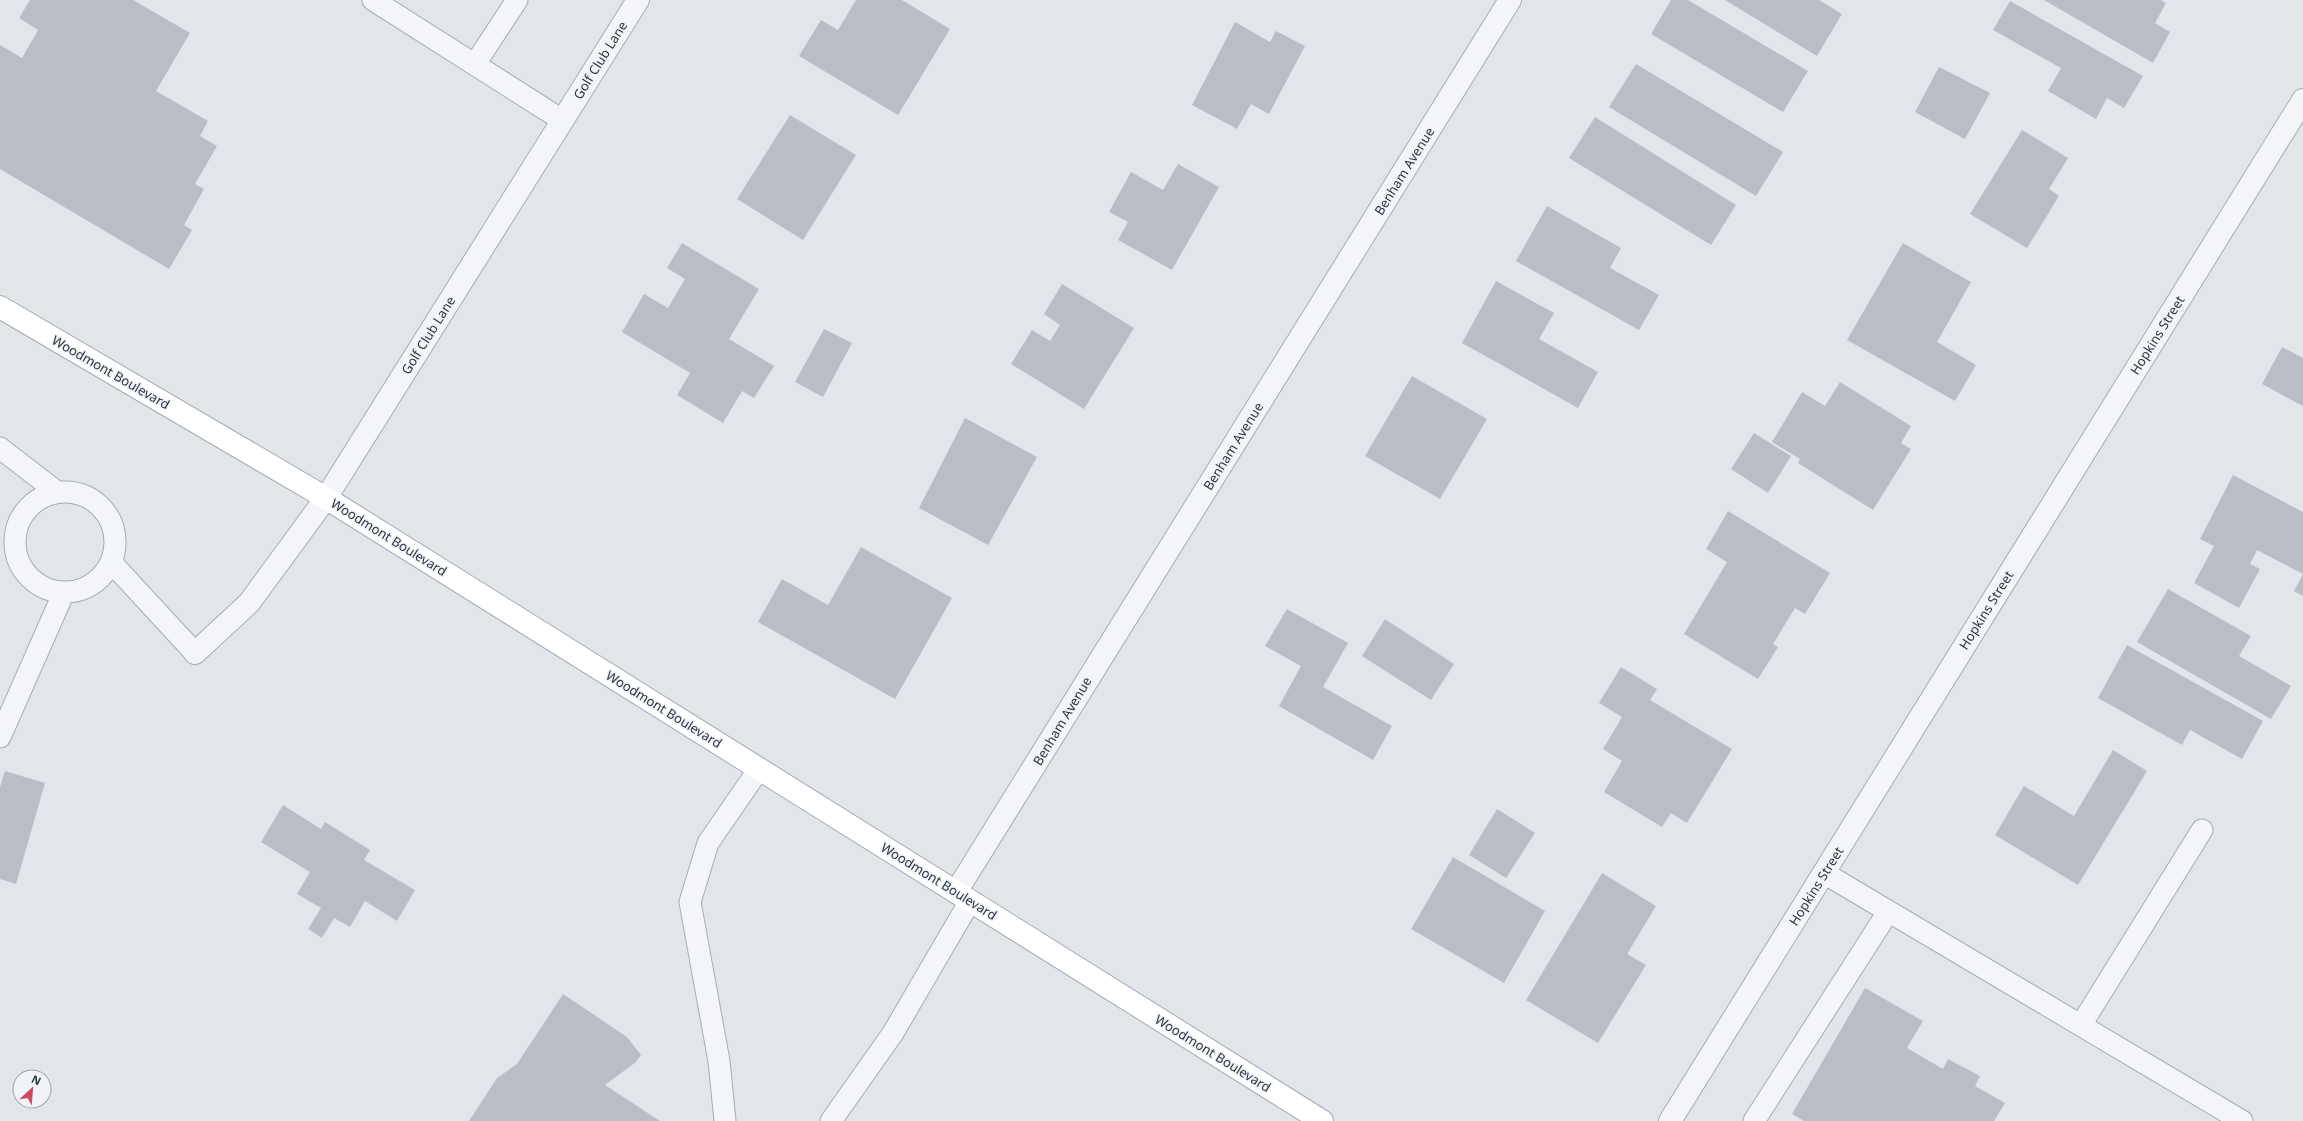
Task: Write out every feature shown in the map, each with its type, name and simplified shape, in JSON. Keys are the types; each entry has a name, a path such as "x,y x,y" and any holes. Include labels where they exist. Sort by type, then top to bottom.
{"main road":[{"name":"Woodmont Boulevard","path":"0,307 326,498 1322,1121"}],"street":[{"name":"Golf Club Lane","path":"195,652 249,603 326,498 638,0"},
{"name":"Benham Avenue","path":"963,896 1510,0"},
{"name":"Hopkins Street","path":"1670,1121 2303,100"}],"lane":[{"path":"373,0 562,120"},
{"path":"475,64 517,0"},
{"path":"0,448 57,492"},
{"path":"57,492 73,492 88,496 100,505 110,518 115,532 115,547 111,562 104,575 92,584 79,590 64,592 49,589 36,583 25,572 18,559 15,545 16,530 22,516 31,504 43,496 57,492"},
{"path":"111,562 195,652"},
{"path":"0,737 64,592"},
{"path":"725,1121 719,1062 690,902 708,843 759,769"},
{"path":"2081,1025 2202,830"},
{"path":"1824,873 2242,1121"},
{"path":"831,1121 893,1033 963,896"},
{"path":"1754,1121 1888,912"}],"building":[{"path":"30,0 133,0 190,33 156,91 208,121 200,136 217,146 195,184 204,189 184,225 192,230 169,269 0,169 0,45 22,58 38,30 19,18"},
{"path":"856,0 902,0 950,29 898,115 799,56 821,20 838,30"},
{"path":"1671,0 1688,0 1808,71 1783,112 1651,34"},
{"path":"1725,0 1819,0 1842,14 1817,56"},
{"path":"2044,0 2161,0 2166,3 2155,23 2170,32 2153,63"},
{"path":"2010,1 2143,76 2124,108 2107,98 2096,119 2048,91 2061,68 1993,30"},
{"path":"1235,22 1270,42 1276,31 1305,46 1269,114 1251,104 1237,129 1192,105"},
{"path":"1636,64 1783,152 1756,196 1609,107"},
{"path":"1939,67 1990,93 1965,139 1915,112"},
{"path":"790,115 856,155 803,240 737,199"},
{"path":"1595,117 1736,205 1711,245 1569,158"},
{"path":"2022,130 2068,158 2049,189 2059,196 2027,248 1970,214"},
{"path":"1178,164 1219,187 1172,270 1118,240 1128,222 1109,212 1131,172 1163,190"},
{"path":"1547,206 1621,248 1610,268 1659,295 1639,330 1516,261"},
{"path":"682,243 759,289 729,339 774,366 754,398 742,391 723,423 677,395 690,373 622,332 644,294 668,308 685,279 667,268"},
{"path":"1903,243 1971,282 1937,342 1976,365 1955,401 1847,340"},
{"path":"1496,281 1554,313 1539,339 1598,372 1578,408 1462,343"},
{"path":"1062,284 1134,328 1084,409 1011,364 1032,330 1050,341 1060,325 1044,314"},
{"path":"824,329 852,343 823,397 795,382"},
{"path":"2282,347 2303,358 2303,406 2262,384"},
{"path":"1412,376 1487,419 1440,499 1365,456"},
{"path":"1840,382 1911,426 1901,443 1911,449 1873,510 1798,463 1800,459 1772,442 1802,392 1825,406"},
{"path":"965,418 1037,457 988,545 919,508"},
{"path":"1754,433 1791,456 1768,493 1731,469"},
{"path":"2233,475 2303,512 2303,574 2257,550 2250,564 2260,569 2239,608 2194,583 2214,546 2200,539"},
{"path":"1728,511 1830,573 1805,614 1795,608 1773,644 1778,647 1758,679 1684,634 1727,562 1706,549"},
{"path":"861,547 952,598 895,699 758,622 782,579 828,605"},
{"path":"2303,574 2303,596 2294,591"},
{"path":"2168,589 2251,636 2239,656 2291,686 2271,719 2137,642"},
{"path":"1287,609 1348,643 1323,687 1392,726 1373,760 1279,706 1301,666 1265,646"},
{"path":"1385,619 1454,664 1431,700 1362,656"},
{"path":"2127,645 2263,721 2242,759 2190,730 2182,745 2098,698"},
{"path":"1621,667 1657,689 1650,700 1732,749 1687,823 1671,813 1662,827 1604,792 1622,761 1603,749 1622,717 1599,703"},
{"path":"2113,750 2147,771 2078,885 1995,835 2024,786 2074,816"},
{"path":"5,771 45,783 16,884 0,879 0,787"},
{"path":"283,805 321,829 325,822 370,850 364,860 415,890 397,921 365,901 350,927 334,918 322,938 308,929 321,908 297,894 310,872 261,842"},
{"path":"1497,809 1535,833 1506,878 1469,855"},
{"path":"1453,857 1545,911 1504,983 1411,929"},
{"path":"1602,873 1656,906 1627,954 1646,965 1598,1043 1526,1000"},
{"path":"1865,988 1923,1021 1907,1048 1943,1069 1948,1059 1980,1076 1975,1086 2005,1103 1994,1121 1804,1121 1792,1114"},
{"path":"563,994 627,1037 641,1055 636,1062 605,1085 660,1121 469,1121 497,1078 517,1064"}]}
